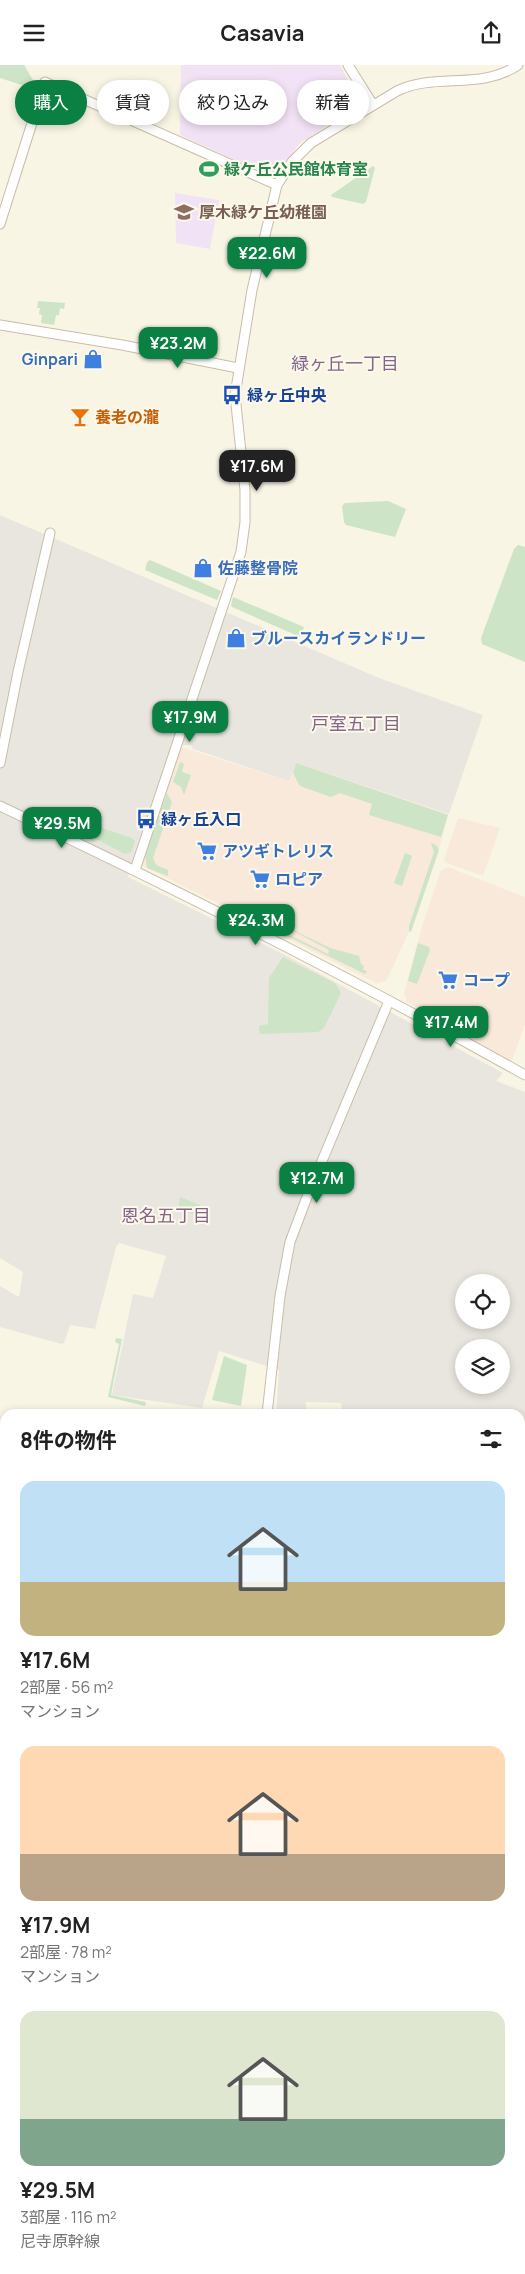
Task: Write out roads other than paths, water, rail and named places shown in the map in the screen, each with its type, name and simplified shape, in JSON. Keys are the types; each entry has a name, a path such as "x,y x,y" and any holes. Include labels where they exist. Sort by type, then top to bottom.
{"street":[{"path":"348,65 356,81 373,105"},
{"path":"135,870 241,552 245,522 245,490 234,395 254,282 277,185 292,162 311,143 373,105 412,85 478,80 501,74 518,65"},
{"path":"0,224 45,82 277,185"},
{"path":"0,325 122,345 238,368"},
{"path":"0,763 18,672 50,533"},
{"path":"0,806 135,870 388,1001 525,1075"},
{"path":"269,1409 280,1296 290,1242 388,1001"}],"place":[{"name":"緑ケ丘公民館体育室","path":"209,169"},
{"name":"厚木緑ケ丘幼稚園","path":"184,212"},
{"name":"Ginpari","path":"93,359"},
{"name":"緑ヶ丘中央","path":"232,395"},
{"name":"養老の瀧","path":"80,417"},
{"name":"佐藤整骨院","path":"203,568"},
{"name":"ブルースカイランドリー","path":"236,638"},
{"name":"緑ヶ丘入口","path":"146,819"},
{"name":"アツギトレリス","path":"207,851"},
{"name":"ロピア","path":"260,879"},
{"name":"コープ","path":"448,980"}],"district":[{"name":"緑ヶ丘一丁目","path":"345,363"},
{"name":"戸室五丁目","path":"356,723"},
{"name":"恩名五丁目","path":"166,1215"}]}
